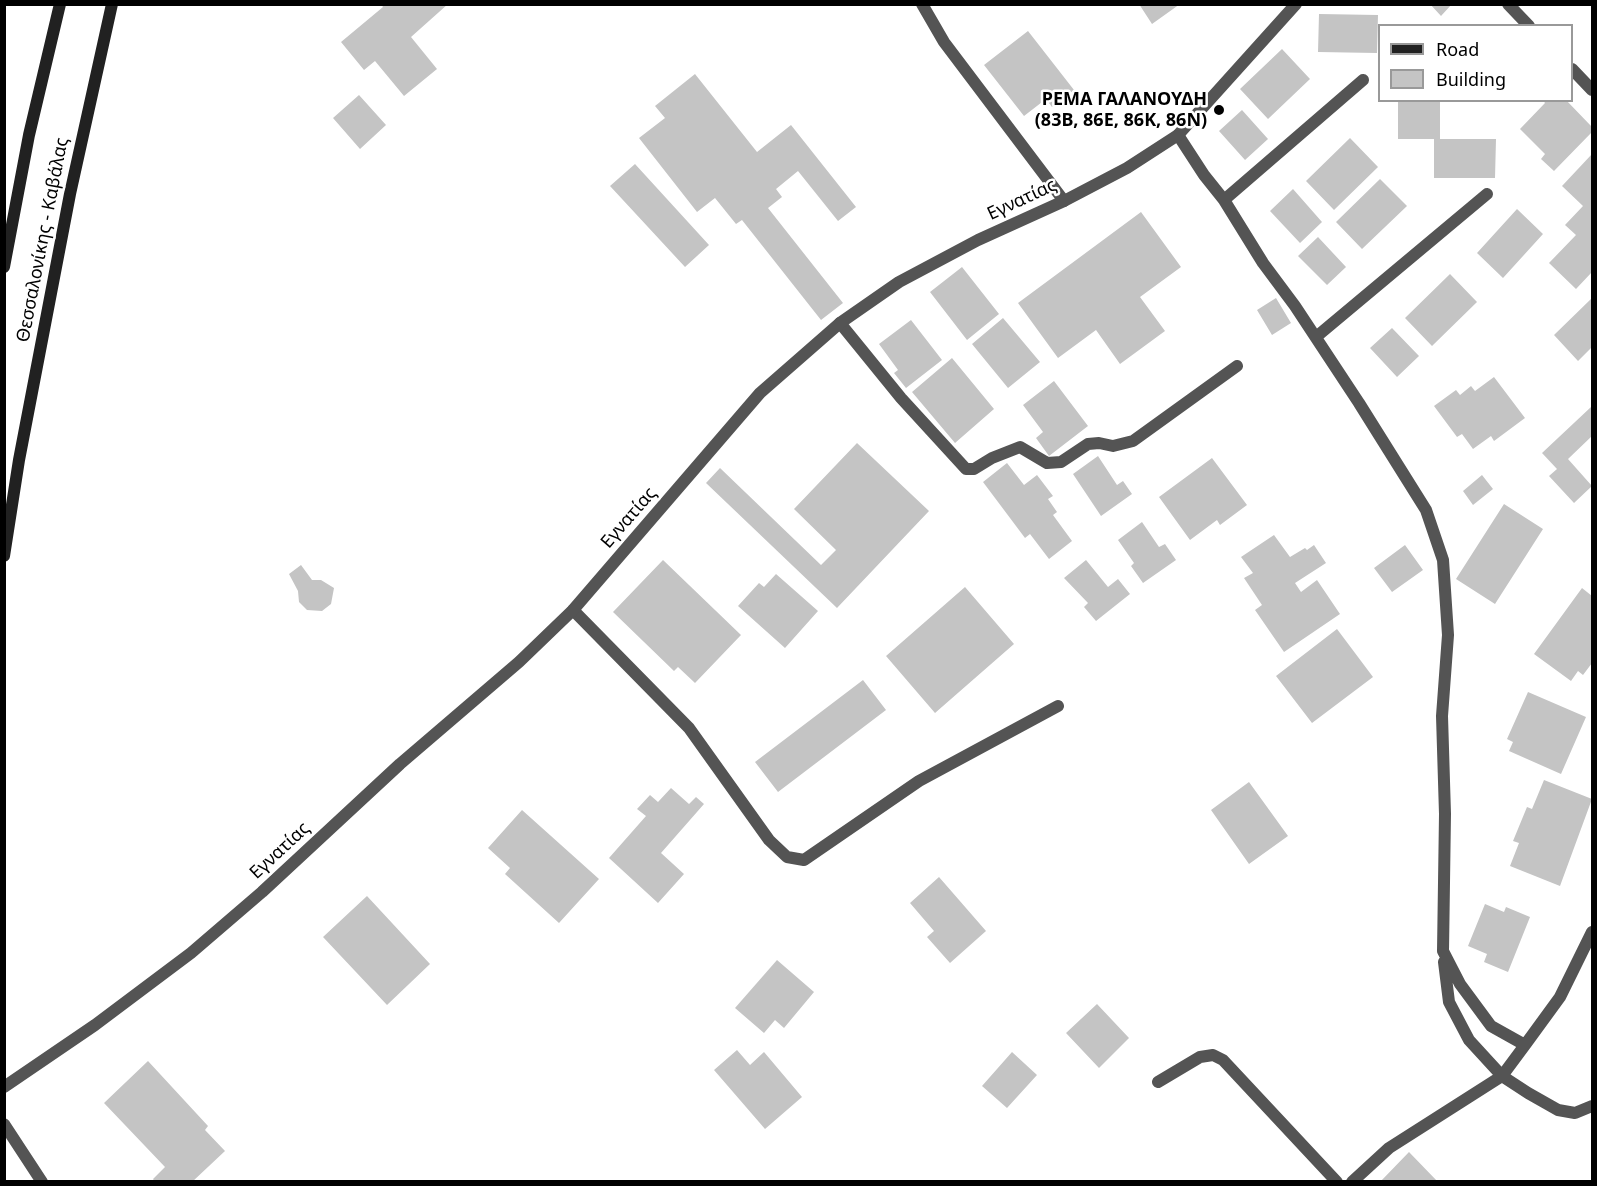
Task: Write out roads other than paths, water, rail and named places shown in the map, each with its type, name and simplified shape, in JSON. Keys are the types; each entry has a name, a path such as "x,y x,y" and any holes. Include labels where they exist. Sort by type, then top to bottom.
{"main road":[{"name":"Θεσσαλονίκης - Καβάλας","path":"4,267 29,135 60,4"},
{"name":"Θεσσαλονίκης - Καβάλας","path":"4,556 19,460 63,229 112,4"}],"street":[{"path":"922,4 944,42 1064,201"},
{"name":"Εγνατίας","path":"4,1087 94,1025 191,953 262,892 400,764 519,662 573,610 760,393 840,323 899,282 978,240 1064,201 1127,168 1178,135 1296,4"},
{"path":"1508,4 1527,24"},
{"path":"1573,70 1593,90"},
{"path":"1224,200 1363,80"},
{"path":"1178,135 1204,175 1224,200 1263,263 1316,337 1426,510 1443,560 1448,635 1442,716 1445,814 1443,951 1449,1002 1469,1040 1502,1076 1558,1110 1575,1113 1593,1106"},
{"path":"1316,337 1487,194"},
{"path":"840,323 901,398 966,469 974,469 992,458 1020,447 1047,463 1061,462 1088,444 1099,443 1113,447 1133,441 1237,366"},
{"path":"573,610 689,728 770,840 787,857 804,860 919,781 1058,706"},
{"path":"1352,1182 1389,1148 1502,1076 1560,997 1593,932"},
{"path":"1443,951 1460,984 1491,1026 1525,1045"},
{"path":"1158,1082 1200,1057 1213,1055 1223,1060 1337,1182"},
{"path":"4,1124 42,1182"}],"place":[{"name":"ΡΕΜΑ ΓΑΛΑΝΟΥΔΗ (83Β, 86Ε, 86Κ, 86Ν)","path":"1219,110"}]}
